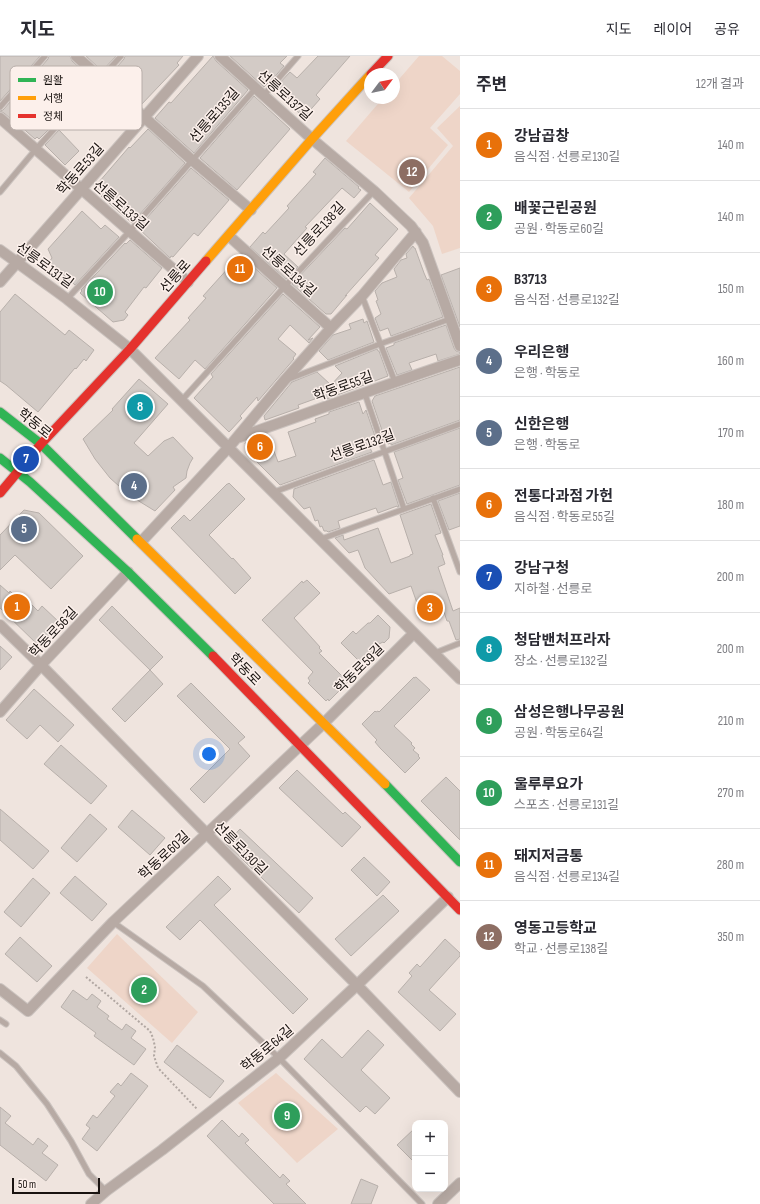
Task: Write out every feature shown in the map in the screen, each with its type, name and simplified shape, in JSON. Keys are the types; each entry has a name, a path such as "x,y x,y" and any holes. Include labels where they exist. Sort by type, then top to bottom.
{"main road":[{"name":"선릉로","path":"377,68 387,56"},
{"name":"선릉로","path":"0,493 41,444 130,349 312,139 364,83"},
{"name":"학동로","path":"0,412 41,444 404,802 460,862"},
{"name":"학동로","path":"0,458 18,472 128,572 199,642 460,910"}],"street":[{"name":"선릉로135길","path":"76,56 87,66"},
{"name":"학동로53길","path":"142,120 198,56"},
{"name":"선릉로137길","path":"220,56 312,139"},
{"name":"선릉로135길","path":"142,114 193,161 251,210"},
{"name":"선릉로133길","path":"0,118 10,127"},
{"name":"선릉로133길","path":"14,130 188,282"},
{"name":"학동로53길","path":"0,282 133,130"},
{"path":"312,139 374,191 416,232 423,243 460,346"},
{"name":"학동로55길","path":"141,542 229,447 284,381 331,328 362,296 416,232"},
{"name":"선릉로134길","path":"229,236 331,328"},
{"name":"선릉로131길","path":"0,250 67,299 130,349"},
{"path":"130,349 460,679"},
{"name":"학동로55길","path":"236,438 460,360"},
{"name":"학동로56길","path":"0,712 41,665 128,572"},
{"name":"선릉로130길","path":"0,626 41,665 357,985 460,1092"},
{"name":"학동로59길","path":"324,723 414,633"},
{"name":"학동로60길","path":"0,989 28,1011 113,922 324,723"},
{"name":"학동로64길","path":"91,1204 279,1058 448,897"},
{"path":"438,1204 460,1183"}],"lane":[{"path":"36,66 45,56"},
{"path":"112,66 122,56"},
{"name":"선릉로135길","path":"67,299 193,161 260,91 298,56"},
{"path":"0,107 10,96"},
{"path":"0,192 53,130"},
{"name":"선릉로138길","path":"284,286 374,191"},
{"path":"182,400 284,286"},
{"path":"362,296 395,382"},
{"name":"학동로55길","path":"284,381 450,319"},
{"path":"365,394 404,509"},
{"name":"선릉로132길","path":"274,492 460,424"},
{"path":"321,540 460,489"},
{"path":"433,498 460,572"},
{"path":"435,653 460,643"},
{"path":"113,922 203,986 279,1058 422,1204"},
{"path":"0,1020 6,1024"},
{"path":"0,1053 16,1066 47,1104 71,1140 89,1174 106,1191"}],"path":[{"path":"86,977 150,1031 155,1047 154,1056 158,1068 204,1117"}],"shaded area":[{"path":"419,56 442,56 460,71 460,94 430,128 448,145 409,192 346,141 378,104 400,104 400,78"},
{"path":"460,106 460,248 442,254 433,226 409,198 453,146 437,128"},
{"path":"117,934 198,1012 172,1043 87,968"},
{"path":"276,1073 338,1129 297,1163 238,1103"}],"building":[{"path":"0,56 40,56 31,66 10,66 10,90 0,101"},
{"path":"49,56 70,56 72,61 78,66 42,66"},
{"path":"86,56 116,56 107,66 97,66"},
{"path":"125,56 183,56 177,63 179,65 142,104 142,66 118,66"},
{"path":"213,56 216,61 248,90 194,153 155,118 169,102 171,103"},
{"path":"230,56 287,56 280,63 284,66 264,87"},
{"path":"318,56 350,56 316,95 320,99 304,117 292,107 295,104 276,87 290,72 297,78"},
{"path":"254,96 290,129 237,190 200,158"},
{"path":"10,102 10,118 0,111 3,110"},
{"path":"148,129 185,163 132,223 93,189 129,147 130,148"},
{"path":"25,130 48,130 39,139 37,137 35,139"},
{"path":"59,130 79,151 65,165 45,145"},
{"path":"325,158 361,190 354,198 342,188 305,227 307,228 284,254 298,267 286,279 250,247 263,232 265,234 289,208 287,206 316,174 313,172"},
{"path":"191,168 229,200 198,236 194,233 173,257 171,256 170,258 138,228"},
{"path":"370,203 398,229 375,255 379,258 331,314 326,314 292,284 345,228 347,229"},
{"path":"82,211 101,229 105,225 119,237 75,285 49,262 52,258 48,249"},
{"path":"130,240 162,268 146,288 144,287 125,312 128,315 124,320 113,322 80,293 82,291 81,290 125,243 126,244"},
{"path":"413,246 427,280 429,279 443,317 391,336 388,328 380,331 375,318 381,314 376,301 378,300 375,291 382,283 397,277 394,269 401,260 407,258 406,254"},
{"path":"240,255 277,288 205,369 195,360 179,379 155,358 190,320 188,318 206,298 203,296"},
{"path":"460,268 460,327 441,275"},
{"path":"15,294 65,335 69,330 94,350 86,361 84,359 76,369 75,368 38,412 0,381 0,312"},
{"path":"283,294 320,327 308,340 313,338 309,343 290,325 278,339 296,354 293,358 294,359 258,401 257,397 240,416 242,418 229,432 194,398 213,377 211,374"},
{"path":"363,319 364,323 367,321 374,342 328,360 319,351 333,335 351,329 349,324"},
{"path":"446,325 454,348 456,351 460,352 460,354 438,361 436,354 409,363 412,370 397,375 386,348 394,345 394,343"},
{"path":"377,349 388,376 324,400 323,396 298,405 299,408 265,420 264,416 292,382 317,372 331,385 342,373 335,366"},
{"path":"460,367 460,420 391,445 391,443 388,444 372,401 375,396"},
{"path":"139,379 168,404 134,443 148,456 164,441 173,437 193,458 187,471 186,478 173,487 175,490 155,511 129,495 110,478 95,459 83,439 113,410 112,409"},
{"path":"359,402 363,414 366,410 378,445 370,448 372,452 280,485 256,461 255,458 254,459 252,454 249,455 245,443 268,435 278,462 296,456 288,432 316,422 315,419 329,414 329,412"},
{"path":"460,428 460,485 407,504 398,480 403,478 394,452"},
{"path":"374,460 383,485 391,482 399,507 397,506 378,513 376,508 338,521 340,528 328,532 324,531 322,526 320,527 318,520 315,521 310,507 304,509 293,497 294,489"},
{"path":"229,483 245,499 209,535 251,578 235,594 171,528 184,515 190,521"},
{"path":"460,493 460,526 449,530 438,501"},
{"path":"431,504 441,533 435,535 445,564 438,567 453,611 460,608 460,639 456,640 444,612 423,620 411,586 389,594 365,568 358,550 349,553 335,538 343,535 344,540 378,528 391,563 413,554 400,515"},
{"path":"24,510 39,513 83,556 51,589 15,555 0,570 0,535"},
{"path":"307,580 320,593 294,618 320,647 319,648 322,651 319,653 348,682 329,701 328,699 326,701 308,683 310,681 308,678 313,672 262,620 302,581 303,583"},
{"path":"0,585 9,593 10,591 16,597 17,596 28,607 31,604 38,611 42,606 60,623 39,646 0,608"},
{"path":"112,606 163,657 150,670 99,620"},
{"path":"378,615 390,627 389,638 384,643 379,644 361,663 341,643 353,631 356,634"},
{"path":"0,646 12,657 0,670"},
{"path":"150,670 163,684 125,722 112,709"},
{"path":"414,677 416,677 430,690 394,726 412,743 411,744 415,748 413,750 419,755 418,756 420,758 405,773 380,748 375,742 377,740 362,724 375,711 379,712"},
{"path":"191,683 245,737 238,743 250,756 204,803 190,789 230,749 177,696"},
{"path":"34,689 74,725 58,742 40,725 27,739 6,720"},
{"path":"61,745 107,786 91,804 44,764"},
{"path":"297,770 343,814 345,812 361,827 342,847 279,788"},
{"path":"446,777 460,791 460,840 421,801"},
{"path":"0,809 49,851 33,869 0,840"},
{"path":"132,810 165,838 150,855 118,827"},
{"path":"90,814 107,829 77,862 61,848"},
{"path":"240,829 313,898 299,913 226,844"},
{"path":"364,857 390,882 377,896 351,870"},
{"path":"75,876 107,904 92,921 60,893"},
{"path":"218,876 231,889 214,905 308,999 293,1014 200,920 180,940 166,927"},
{"path":"33,878 50,893 21,927 4,912"},
{"path":"383,895 399,911 351,956 335,939"},
{"path":"20,937 52,966 37,982 5,954"},
{"path":"445,939 460,953 460,956 429,990 456,1014 440,1031 398,992 412,976 409,973 417,964 420,967"},
{"path":"73,990 87,1000 92,994 101,1001 97,1007 109,1016 107,1019 122,1030 126,1024 136,1031 131,1038 146,1049 134,1065 94,1036 96,1033 61,1007"},
{"path":"368,1030 384,1045 361,1070 390,1098 375,1114 366,1106 360,1112 304,1059 322,1039 342,1058"},
{"path":"177,1045 224,1081 210,1098 164,1062"},
{"path":"131,1073 148,1086 97,1151 82,1139 90,1128 86,1125 93,1115 97,1118 115,1096 110,1092 118,1083 121,1086"},
{"path":"0,1107 11,1116 5,1123 33,1145 38,1138 48,1146 42,1153 58,1165 46,1181 0,1145"},
{"path":"222,1120 239,1137 242,1133 249,1140 245,1143 280,1178 283,1174 290,1181 286,1184 306,1204 274,1204 207,1136"},
{"path":"412,1131 412,1160 397,1145"},
{"path":"361,1179 378,1186 371,1204 351,1204"}],"traffic: fast":[{"path":"0,412 41,444 137,539"},
{"path":"0,458 30,482 128,572 213,656"},
{"path":"385,784 460,862"}],"traffic: slow":[{"path":"206,261 364,82"},
{"path":"137,539 385,784"}],"traffic: jam":[{"path":"377,68 388,56"},
{"path":"0,493 41,444 130,349 206,261"},
{"path":"213,656 460,910"}],"place":[{"name":"영동고등학교","path":"412,172"},
{"name":"돼지저금통","path":"240,269"},
{"name":"울루루요가","path":"100,292"},
{"name":"청담밴처프라자","path":"140,407"},
{"name":"전통다과점 가헌","path":"260,447"},
{"name":"강남구청","path":"26,459"},
{"name":"우리은행","path":"134,486"},
{"name":"신한은행","path":"24,529"},
{"name":"강남곱창","path":"17,607"},
{"name":"B3713","path":"430,608"},
{"name":"배꽃근린공원","path":"144,990"},
{"name":"삼성은행나무공원","path":"287,1116"}]}
